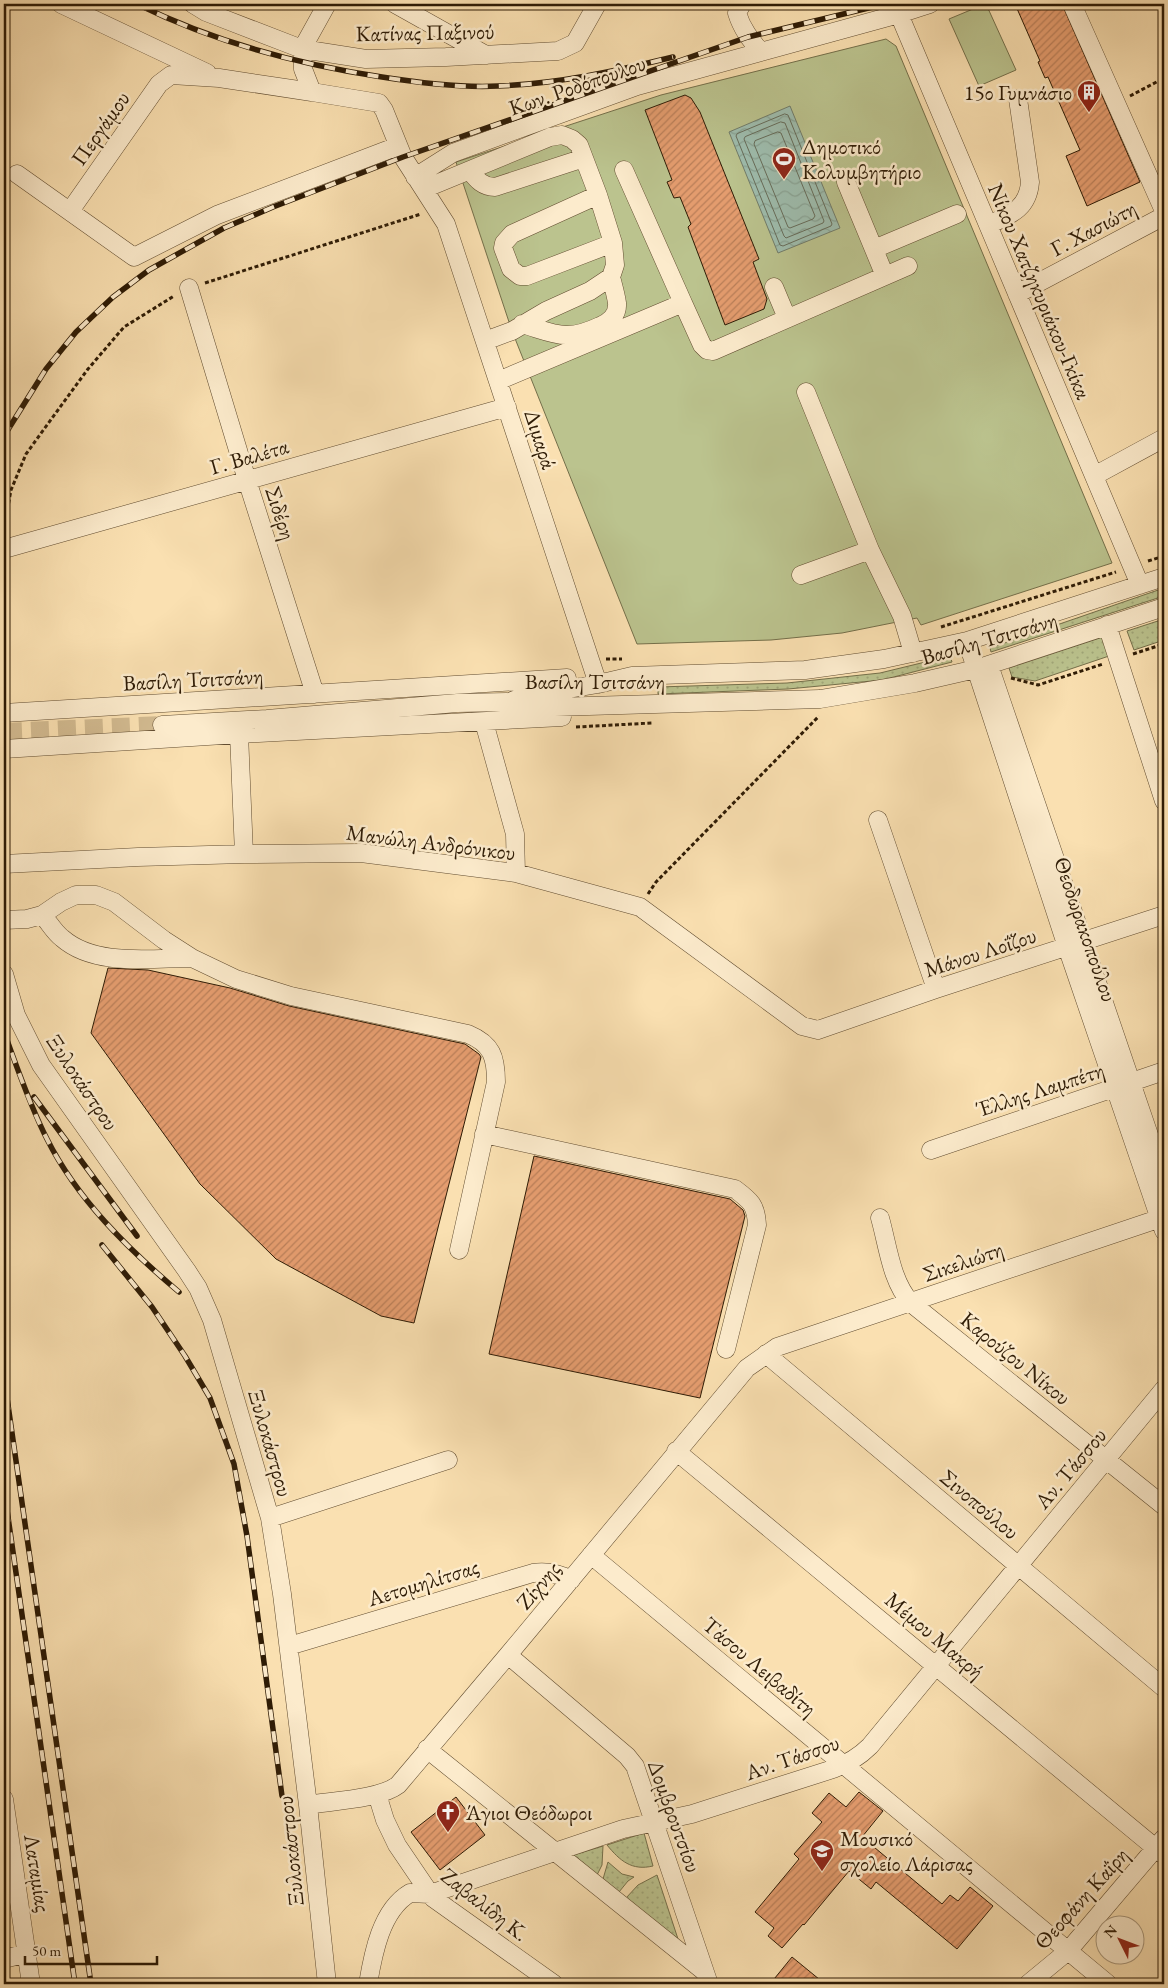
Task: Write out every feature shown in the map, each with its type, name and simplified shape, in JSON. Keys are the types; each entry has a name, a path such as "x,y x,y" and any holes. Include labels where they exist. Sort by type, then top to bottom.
{"street":[{"path":"61,4 112,29 179,58 194,68 219,78 312,92 303,69 302,49 327,4"},
{"path":"395,4 487,55"},
{"name":"Κατίνας Παξινού","path":"203,6 302,49 366,59 558,51 575,43 597,4"},
{"name":"Κων. Ροδόπουλου","path":"420,183 454,153 637,86 930,4"},
{"path":"1072,4 1164,211"},
{"path":"740,8 748,37 760,51"},
{"name":"Νίκου Χατζηκυριάκου-Γκίκα","path":"899,14 1140,585"},
{"name":"Περγάμου","path":"70,211 159,84 171,75 219,78"},
{"name":"Διμαρά","path":"312,92 379,104 384,110 398,146 446,224 455,245 596,679"},
{"path":"988,225 1016,210 1024,203 1029,193 1030,182 1018,99"},
{"path":"420,183 470,171 550,137 562,135 572,139 579,145 613,242 616,265 611,277 590,291 546,311 512,331 485,341"},
{"path":"17,174 134,257 217,215 398,146"},
{"path":"470,171 483,184 488,187 495,187 584,158"},
{"path":"624,170 702,345 707,350 713,351 908,266"},
{"path":"846,182 885,276"},
{"path":"598,195 512,234 504,243 503,248 511,269 520,276 527,276 613,242"},
{"path":"874,249 957,214"},
{"name":"Γ. Χασιώτη","path":"1017,294 1164,216"},
{"path":"522,324 559,335 571,336 583,334 607,323 615,314 617,304 611,277"},
{"path":"774,287 787,318"},
{"name":"Σιδέρη","path":"189,288 247,480 315,694"},
{"path":"498,381 683,303"},
{"path":"806,392 870,550 902,616 913,653"},
{"name":"Γ. Βαλέτα","path":"4,549 507,407"},
{"path":"1094,476 1164,438"},
{"path":"801,575 870,550"},
{"name":"Βασίλη Τσιτσάνη","path":"4,712 558,680 832,667 913,653 967,641 1164,577"},
{"name":"Βασίλη Τσιτσάνη","path":"507,702 526,706 597,706 820,699 915,683 983,667 1164,607"},
{"path":"1107,625 1164,801"},
{"name":"Θεοδωρακοπούλου","path":"967,641 983,667 1124,1085"},
{"name":"Βασίλη Τσιτσάνη","path":"507,702 596,679"},
{"path":"162,725 267,719 457,703 507,702"},
{"path":"4,749 240,734 567,717 597,706"},
{"path":"484,722 515,834 516,874"},
{"path":"240,734 244,854"},
{"path":"878,820 936,989"},
{"name":"Μανώλη Ανδρόνικου","path":"4,864 138,857 361,853 516,874 640,907 802,1026 810,1029"},
{"path":"4,920 27,919 42,914 76,895 96,895 114,902 164,940 192,958 236,978 291,996 468,1034 481,1040 491,1052 496,1066 496,1082 459,1250"},
{"path":"42,914 61,938 79,950 103,956 123,958 192,958"},
{"name":"Μάνου Λοΐζου","path":"810,1029 827,1029 936,989 1076,945 1164,914"},
{"name":"Ξυλοκάστρου","path":"4,974 16,1015 41,1065 187,1271 204,1301 212,1320 270,1518 289,1646 327,1984"},
{"name":"Έλλης Λαμπέτη","path":"931,1150 1164,1071"},
{"path":"1124,1085 1164,1179"},
{"path":"1124,1085 1163,1222"},
{"path":"484,1134 735,1190 748,1198 756,1210 757,1225 726,1349"},
{"name":"Καρούζου Νίκου","path":"880,1218 897,1282 903,1294 911,1303 1164,1506"},
{"name":"Σικελιώτη","path":"771,1350 1163,1222"},
{"name":"Ζίχνης","path":"308,1805 377,1794 391,1790 398,1784 747,1368 771,1350"},
{"name":"Σινοπούλου","path":"771,1350 1018,1565 1164,1688"},
{"name":"Αν. Τάσσου","path":"368,1984 379,1941 392,1910 398,1902 410,1893 430,1894 623,1829 692,1814 844,1765 858,1757 870,1746 1164,1389"},
{"name":"Μέμου Μακρή","path":"676,1451 1162,1847"},
{"path":"270,1518 448,1460"},
{"name":"Τάσου Λειβαδίτη","path":"591,1555 1108,1984"},
{"name":"Αετομηλίτσας","path":"289,1646 533,1573 560,1574 571,1580"},
{"name":"Δομβρουτσίου","path":"508,1655 632,1761 638,1772 707,1978"},
{"path":"427,1749 707,1978"},
{"name":"Ζαβαλίδη Κ.","path":"377,1794 385,1820 397,1844 430,1894 438,1902 554,1984"},
{"name":"Λαταμίας","path":"4,1799 7,1840 31,1984"},
{"name":"Θεοφάνη Καΐρη","path":"1028,1984 1068,1951 1162,1847"},
{"path":"4,1959 27,1953"}],"path":[{"path":"1116,103 1164,78"},
{"path":"640,907 656,882 821,714"}],"green space":[{"path":"985,4 1016,70 979,86 949,19"},
{"path":"886,39 896,46 1112,563 921,625 917,618 842,633 771,640 637,644 512,331 456,162 661,95"},
{"path":"1164,588 1164,596 991,652 990,648"},
{"path":"1164,619 1164,640 1134,650 1127,631"},
{"path":"1103,637 1109,656 1035,681 1012,677 1009,668"},
{"path":"950,656 952,662 882,680 788,689 658,694 658,687 787,683 880,673"},
{"path":"644,1833 653,1866 633,1866 617,1856 607,1845"},
{"path":"603,1846 602,1865 597,1875 574,1855"},
{"path":"608,1862 622,1874 634,1877 619,1892 603,1879"},
{"path":"657,1875 678,1939 626,1898 638,1885"}],"water":[{"name":"Δημοτικό Κολυμβητήριο","path":"790,106 840,228 778,253 729,132"}],"building":[{"name":"15ο Γυμνάσιο","path":"1015,4 1062,4 1140,182 1087,206 1066,156 1080,150 1048,77 1045,78 1038,62 1040,61"},
{"path":"685,95 691,98 700,112 759,259 753,262 767,299 764,309 725,325 688,227 691,224 680,197 674,198 667,182 672,180 645,110"},
{"path":"108,968 148,970 230,988 289,1006 465,1044 479,1054 481,1057 414,1323 381,1316 276,1259 200,1184 91,1033"},
{"path":"534,1156 730,1199 743,1210 745,1216 700,1398 489,1354"},
{"path":"859,1792 883,1811 862,1837 942,1904 950,1895 958,1901 970,1887 993,1906 957,1949 876,1882 871,1889 849,1871 782,1948 768,1936 774,1928 755,1912 799,1859 794,1854 822,1822 812,1813 829,1793 846,1807"},
{"name":"Άγιοι Θεόδωροι","path":"456,1797 485,1835 440,1870 411,1832"},
{"path":"792,1957 825,1984 770,1984"}],"tunnel":[{"path":"4,732 162,725"}],"railway":[{"path":"137,4 196,30 256,50 350,72 440,84 483,86 542,83 608,72 673,57"},
{"path":"4,436 46,369 76,332 113,297 149,270 224,228 403,157 748,37 885,4"},
{"path":"4,1032 41,1126 59,1161 73,1182 123,1241 179,1292"},
{"path":"34,1097 137,1236"},
{"path":"102,1245 152,1307 185,1356 210,1398 234,1464 247,1536 282,1796"},
{"path":"4,1377 91,1984"},
{"path":"4,1489 75,1984"}],"place":[{"name":"15ο Γυμνάσιο","path":"1089,113"},
{"name":"Δημοτικό Κολυμβητήριο","path":"784,180"},
{"name":"Άγιοι Θεόδωροι","path":"448,1833"},
{"name":"Μουσικό σχολείο Λάρισας","path":"822,1872"}]}
